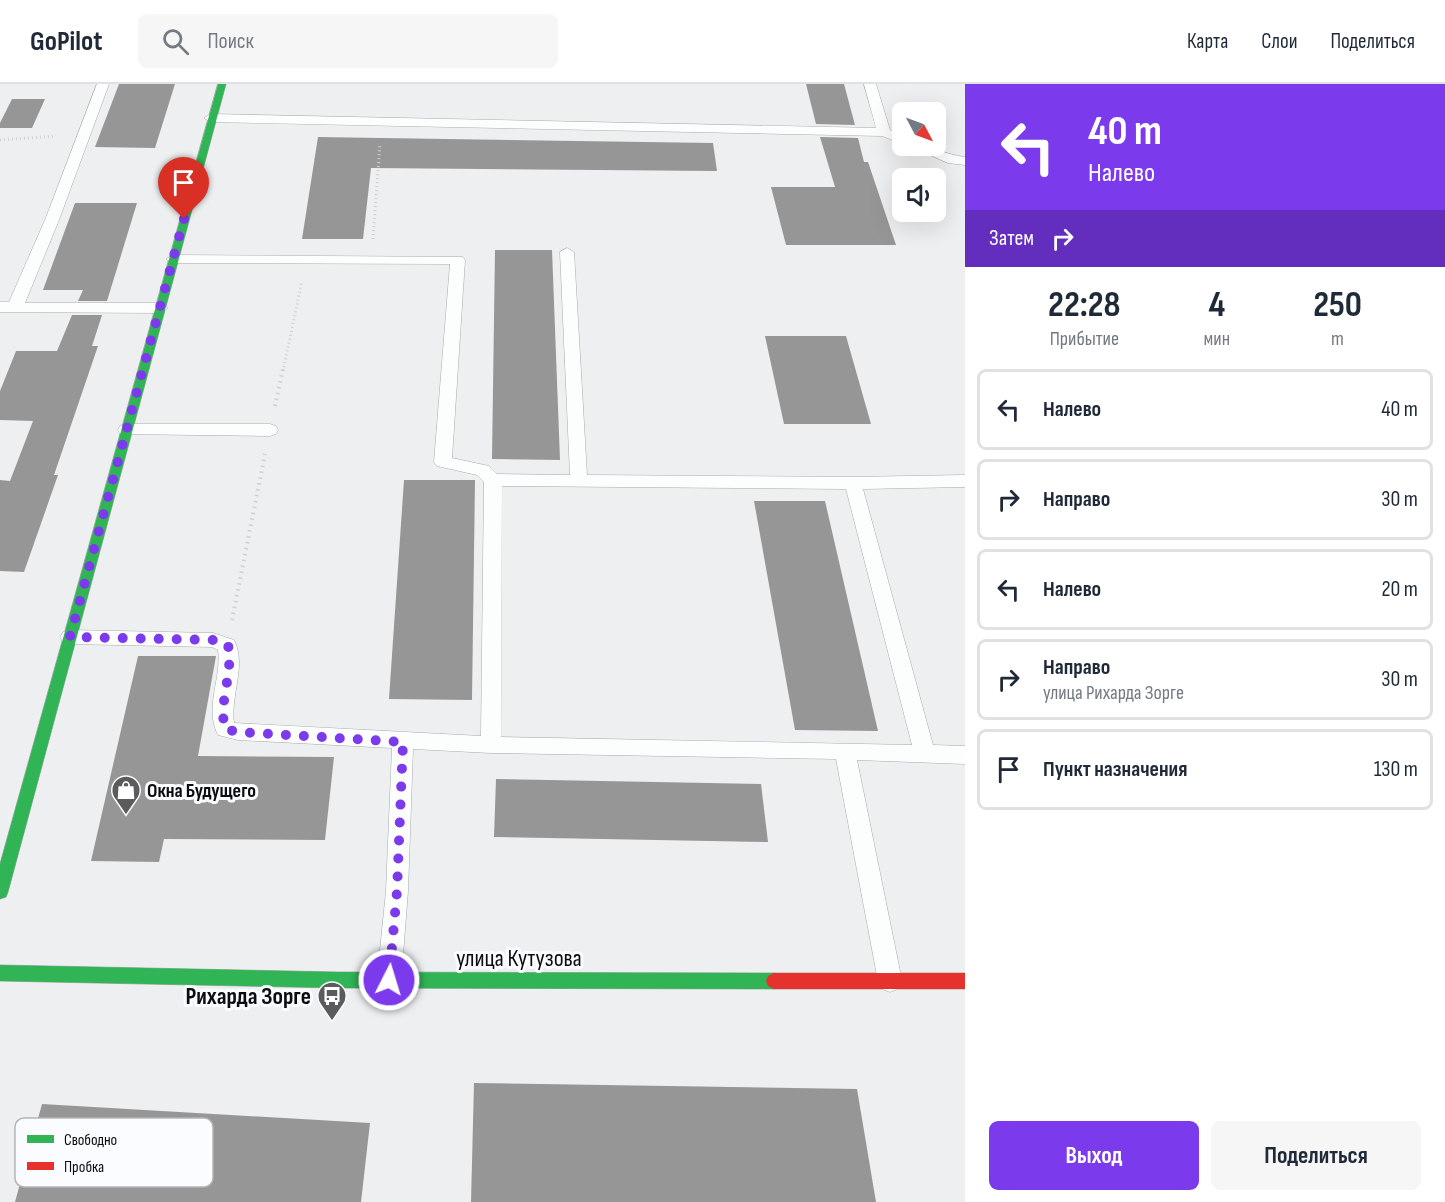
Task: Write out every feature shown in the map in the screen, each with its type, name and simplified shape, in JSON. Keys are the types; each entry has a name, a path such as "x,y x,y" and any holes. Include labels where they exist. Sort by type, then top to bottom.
{"street":[{"path":"0,892 222,84"},
{"name":"улица Кутузова","path":"0,973 389,980 965,981"}],"lane":[{"path":"103,84 52,220 8,307 160,308"},
{"path":"870,84 884,132"},
{"path":"211,118 884,132 892,135"},
{"path":"943,156 965,161"},
{"path":"567,252 579,481"},
{"path":"173,259 458,260 443,462 483,470 493,480 965,482"},
{"path":"126,430 270,430"},
{"path":"491,745 493,480"},
{"path":"853,483 925,754"},
{"path":"70,637 213,640 228,645 231,658 222,717 225,729 238,732 491,745 965,755"},
{"path":"389,980 397,891 403,742"},
{"path":"845,751 890,981"}],"path":[{"path":"371,260 382,122"},
{"path":"0,140 85,134"}],"building":[{"path":"119,84 175,84 155,148 95,147"},
{"path":"806,84 844,84 855,125 816,124"},
{"path":"12,99 45,99 32,128 0,128 0,123"},
{"path":"318,137 713,143 717,171 371,168 363,239 302,239"},
{"path":"820,137 858,138 864,162 868,162 896,245 786,245 771,187 835,187"},
{"path":"75,203 137,203 107,301 78,301 83,290 43,290"},
{"path":"495,250 552,250 560,460 492,459"},
{"path":"72,315 102,315 92,346 98,346 54,475 58,475 24,572 0,571 0,480 10,481 33,421 0,420 0,391 16,351 57,351"},
{"path":"765,336 846,336 871,424 784,424"},
{"path":"404,480 475,480 472,700 389,699"},
{"path":"754,501 825,501 878,731 795,730"},
{"path":"138,656 216,656 198,756 334,757 325,840 164,839 159,862 91,861"},
{"path":"496,779 761,784 768,842 494,837"},
{"path":"474,1083 857,1089 876,1202 471,1202"},
{"path":"42,1104 370,1123 361,1202 15,1202 19,1187 213,1187 213,1118 38,1118"}],"traffic: fast":[{"path":"0,892 222,84"},
{"path":"0,973 337,980 774,981"}],"traffic: jam":[{"path":"774,981 965,981"}],"place":[{"name":"Окна Будущего","path":"126,816"},
{"name":"Рихарда Зорге","path":"332,1022"}],"route":[{"path":"184,219 70,637 213,640 228,645 231,658 222,717 225,729 238,732 403,742 397,891 389,980"}]}
